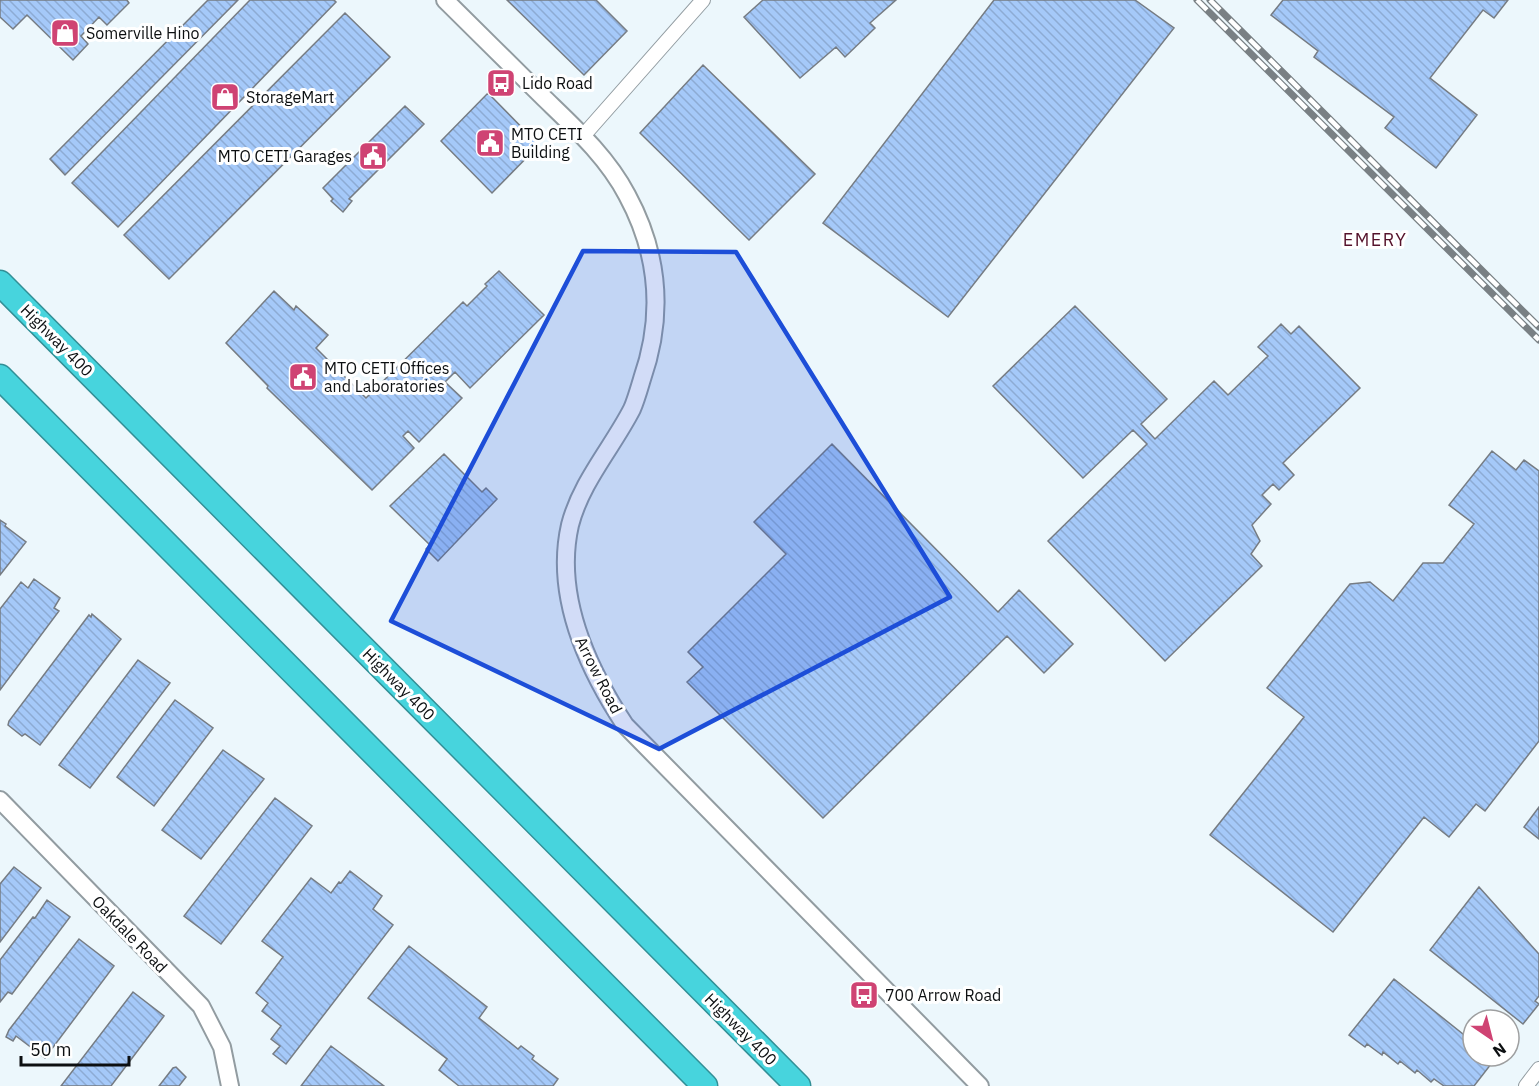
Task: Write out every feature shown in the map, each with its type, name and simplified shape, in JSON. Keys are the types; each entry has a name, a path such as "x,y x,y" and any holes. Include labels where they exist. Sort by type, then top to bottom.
{"highway":[{"name":"Highway 400","path":"0,282 798,1086"},
{"path":"0,377 705,1086"}],"street":[{"name":"Arrow Road","path":"445,0 601,156 621,186 638,218 655,275 654,339 646,367 632,408 578,500 570,526 567,568 570,597 576,628 590,665 625,725 980,1086"},
{"path":"583,136 703,0"},
{"name":"Oakdale Road","path":"0,800 201,1006 222,1047 230,1086"},
{"path":"1526,1086 1539,1069"}],"highlighted area":[{"path":"583,251 736,252 950,597 659,749 391,621"}],"building":[{"name":"Somerville Hino","path":"0,0 127,0 129,3 107,25 99,17 81,36 88,44 73,60 27,15 13,29 0,17"},
{"path":"208,0 238,0 65,175 50,159"},
{"path":"250,0 334,0 336,2 118,227 72,183"},
{"path":"507,0 596,0 627,31 584,75"},
{"path":"763,0 896,0 870,23 875,28 845,57 836,47 800,78 744,17"},
{"path":"994,0 1135,0 1174,28 948,317 823,223"},
{"path":"1283,0 1508,0 1494,18 1483,10 1430,78 1477,115 1436,168 1385,128 1394,117 1314,57 1318,51 1271,15"},
{"path":"345,13 390,57 169,279 124,235"},
{"path":"703,65 815,174 749,240 640,133"},
{"name":"MTO CETI Building","path":"488,93 539,145 492,193 441,141"},
{"name":"MTO CETI Garages","path":"405,106 424,124 349,199 352,201 343,212 331,201 333,199 323,188"},
{"name":"MTO CETI Offices and Laboratories","path":"499,271 544,315 470,388 455,372 445,382 462,398 419,442 408,431 403,436 414,448 372,490 267,388 268,386 226,343 274,291 294,310 296,306 328,335 316,348 366,398 463,302 467,306"},
{"path":"1075,306 1167,399 1141,424 1155,439 1214,381 1228,395 1268,356 1258,347 1281,324 1291,334 1299,326 1360,388 1283,463 1294,475 1279,490 1273,484 1262,495 1271,504 1252,525 1260,541 1251,554 1262,566 1165,661 1048,541 1147,444 1133,430 1083,478 993,386"},
{"path":"832,444 998,612 1019,590 1073,644 1044,673 1007,636 823,818 687,682 703,667 688,652 786,554 754,522"},
{"path":"1492,451 1516,470 1524,460 1539,471 1539,741 1485,811 1476,804 1449,837 1424,817 1333,932 1210,835 1304,717 1267,688 1350,584 1370,582 1393,601 1423,563 1443,563 1474,524 1449,505"},
{"path":"444,454 482,492 486,488 497,499 438,561 426,549 430,545 390,506"},
{"path":"0,520 26,542 0,575"},
{"path":"34,579 60,598 54,608 59,611 0,690 0,609 21,582 28,588"},
{"path":"92,614 121,639 40,745 25,734 22,736 8,725 9,721"},
{"path":"138,660 170,683 90,788 59,765"},
{"path":"175,700 213,728 154,806 117,777"},
{"path":"223,750 264,779 201,859 162,830"},
{"path":"275,798 312,826 221,944 184,916"},
{"path":"1539,807 1539,839 1524,827"},
{"path":"14,867 41,888 0,942 0,884"},
{"path":"350,871 382,896 373,909 393,925 286,1064 273,1054 280,1046 271,1039 281,1026 262,1011 268,1003 256,993 283,957 262,941 311,878 331,893"},
{"path":"1479,887 1539,954 1539,996 1535,1001 1539,1004 1523,1024 1521,1008 1503,1008 1430,950"},
{"path":"47,900 70,917 12,994 8,992 0,1002 0,960"},
{"path":"79,939 114,966 45,1058 16,1036 13,1041 6,1037"},
{"path":"409,946 487,1007 479,1018 518,1049 521,1046 534,1056 532,1059 558,1079 553,1086 459,1086 439,1070 447,1059 368,998"},
{"path":"1394,979 1461,1032 1461,1068 1488,1068 1474,1086 1444,1086 1434,1079 1431,1082 1417,1070 1415,1073 1400,1061 1398,1064 1383,1052 1382,1055 1367,1044 1365,1047 1349,1035"},
{"path":"133,992 164,1016 111,1086 61,1086"},
{"path":"331,1046 384,1086 301,1086"},
{"path":"176,1067 186,1077 179,1086 159,1086 173,1068"}],"railway":[{"path":"1197,0 1539,340"},
{"path":"1210,0 1539,327"}],"place":[{"name":"Somerville Hino","path":"65,33"},
{"name":"Lido Road","path":"501,83"},
{"name":"StorageMart","path":"225,97"},
{"name":"MTO CETI Building","path":"490,143"},
{"name":"MTO CETI Garages","path":"373,156"},
{"name":"MTO CETI Offices and Laboratories","path":"303,377"},
{"name":"700 Arrow Road","path":"864,995"}],"district":[{"name":"EMERY","path":"1375,240"}]}
